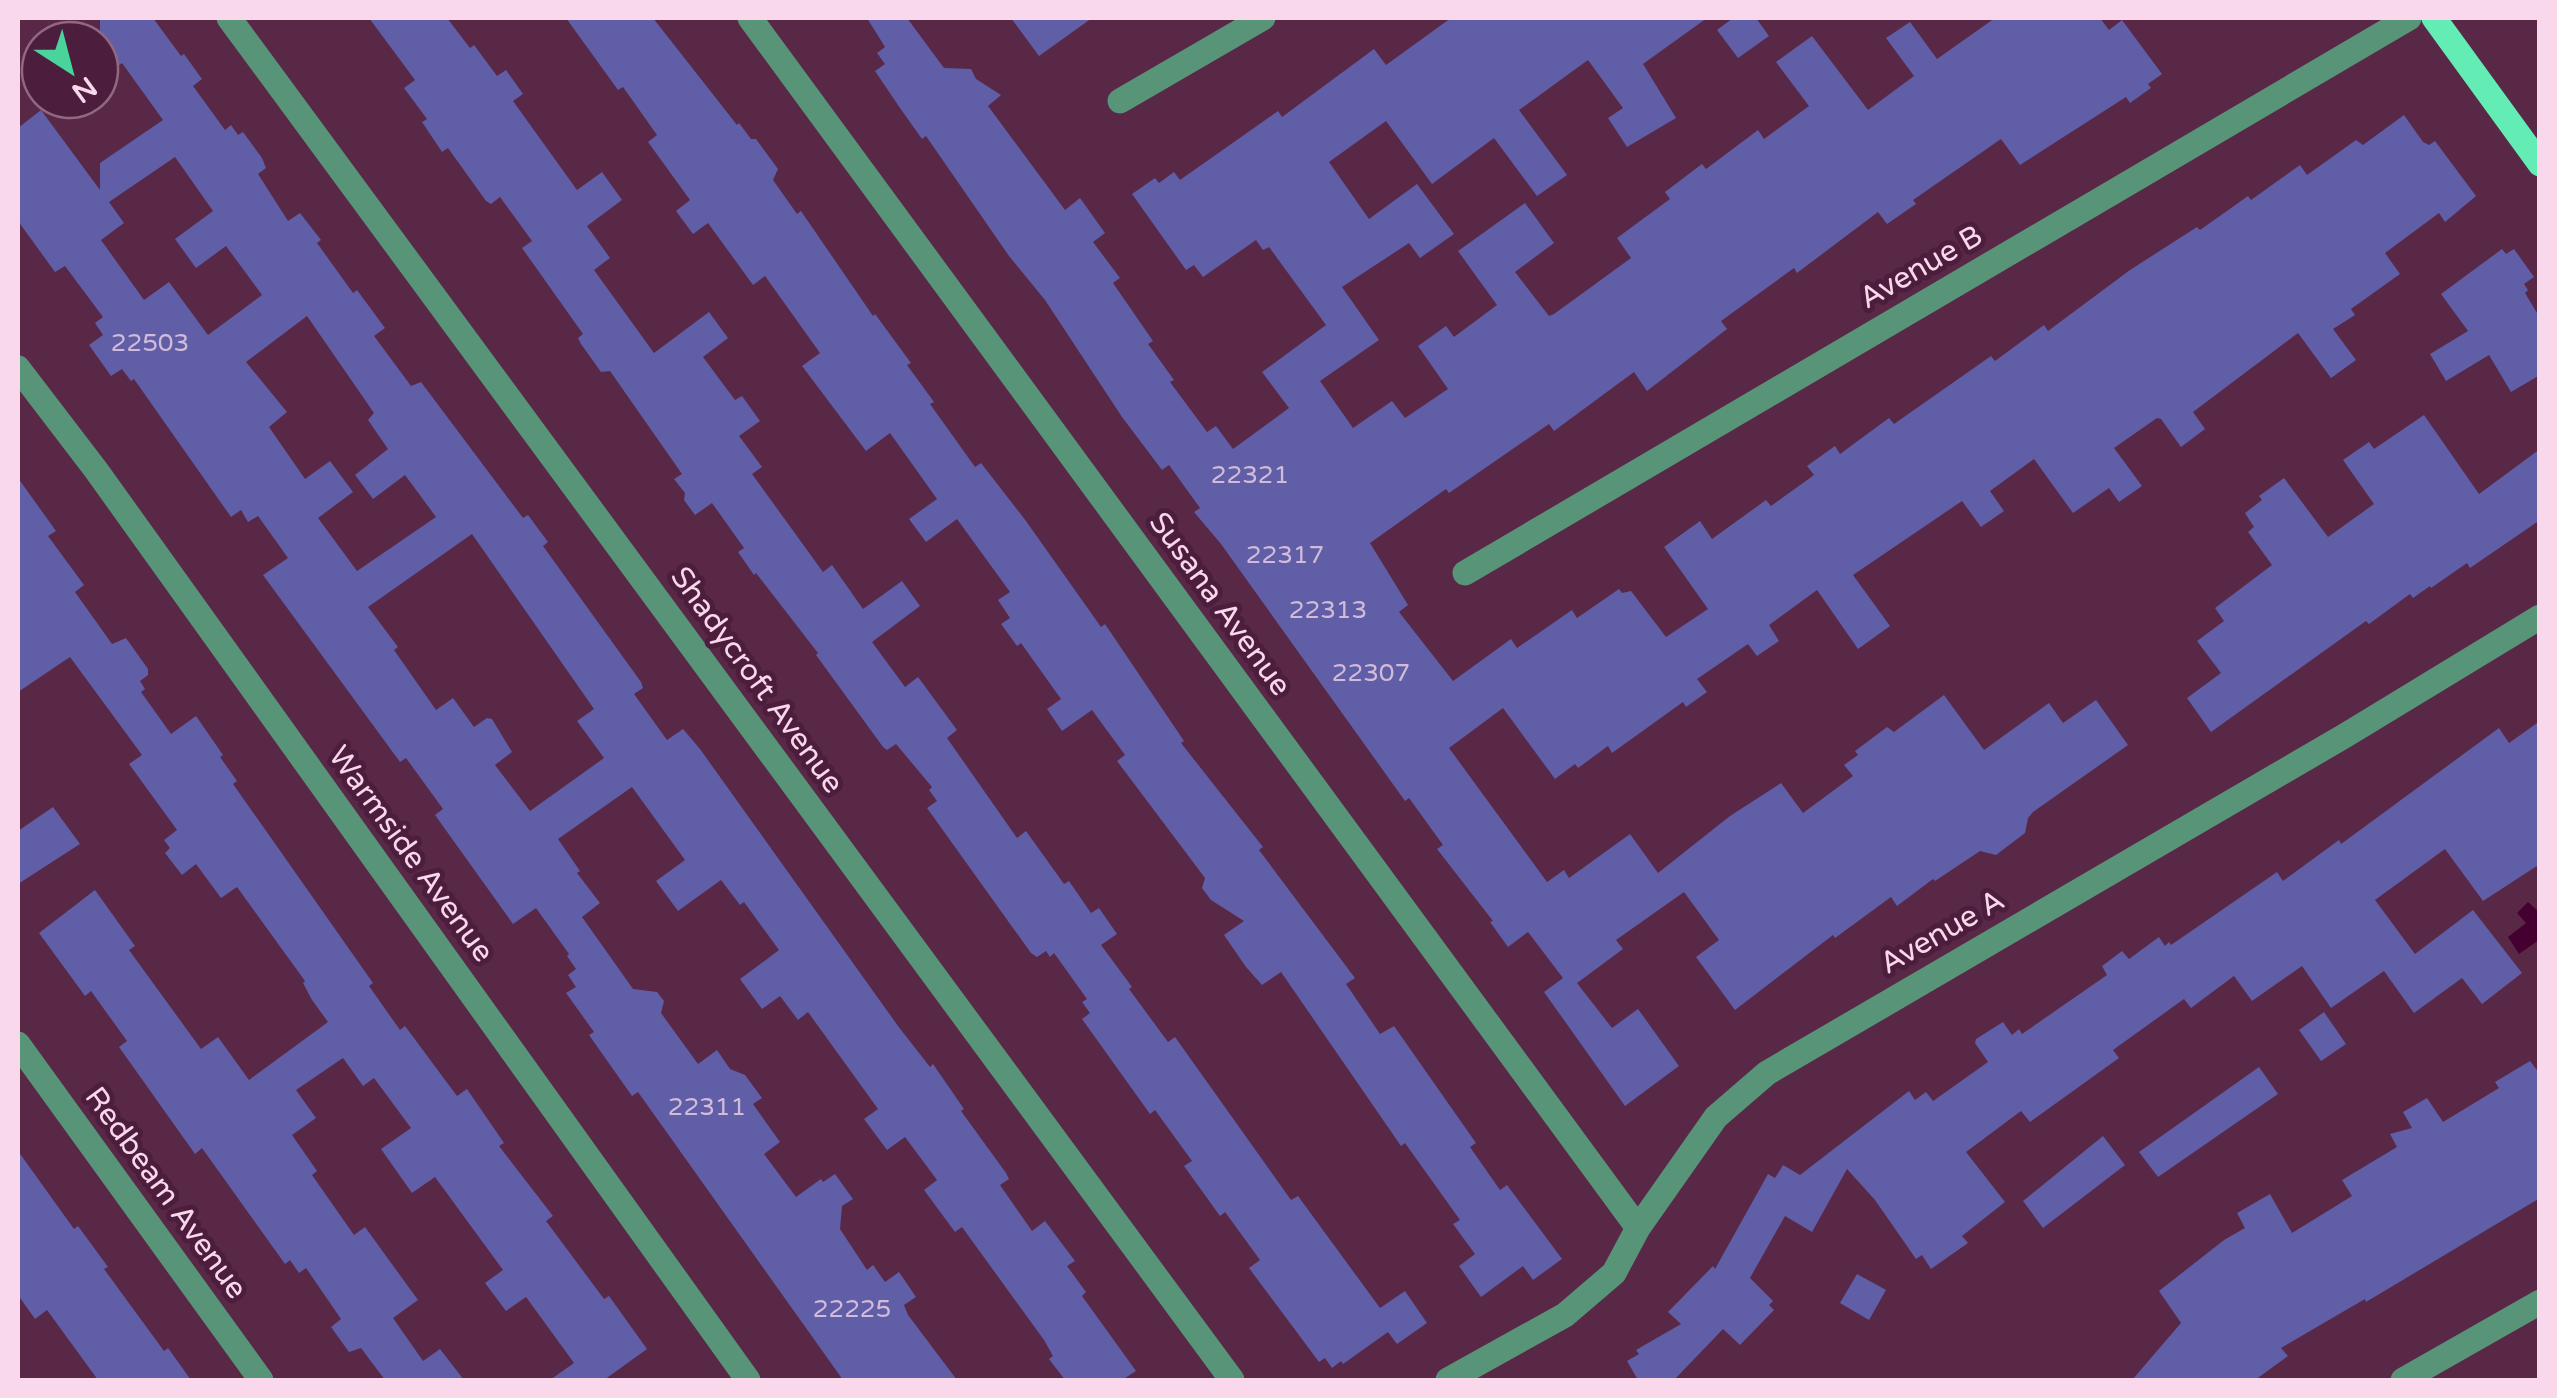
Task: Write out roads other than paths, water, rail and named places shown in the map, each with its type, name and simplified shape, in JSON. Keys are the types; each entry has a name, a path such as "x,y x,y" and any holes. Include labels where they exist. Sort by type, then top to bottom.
{"main road":[{"path":"2434,18 2540,164"}],"street":[{"name":"Shadycroft Avenue","path":"228,18 1232,1380"},
{"name":"Susana Avenue","path":"750,18 1638,1228"},
{"path":"1120,102 1263,18"},
{"name":"Avenue B","path":"1465,573 2409,18"},
{"name":"Warmside Avenue","path":"18,368 108,486 748,1380"},
{"name":"Avenue A","path":"1448,1380 1565,1315 1614,1272 1638,1228 1716,1117 1767,1073 2346,735 2540,617"},
{"name":"Redbeam Avenue","path":"18,1044 261,1380"},
{"path":"2404,1380 2540,1302"}]}
